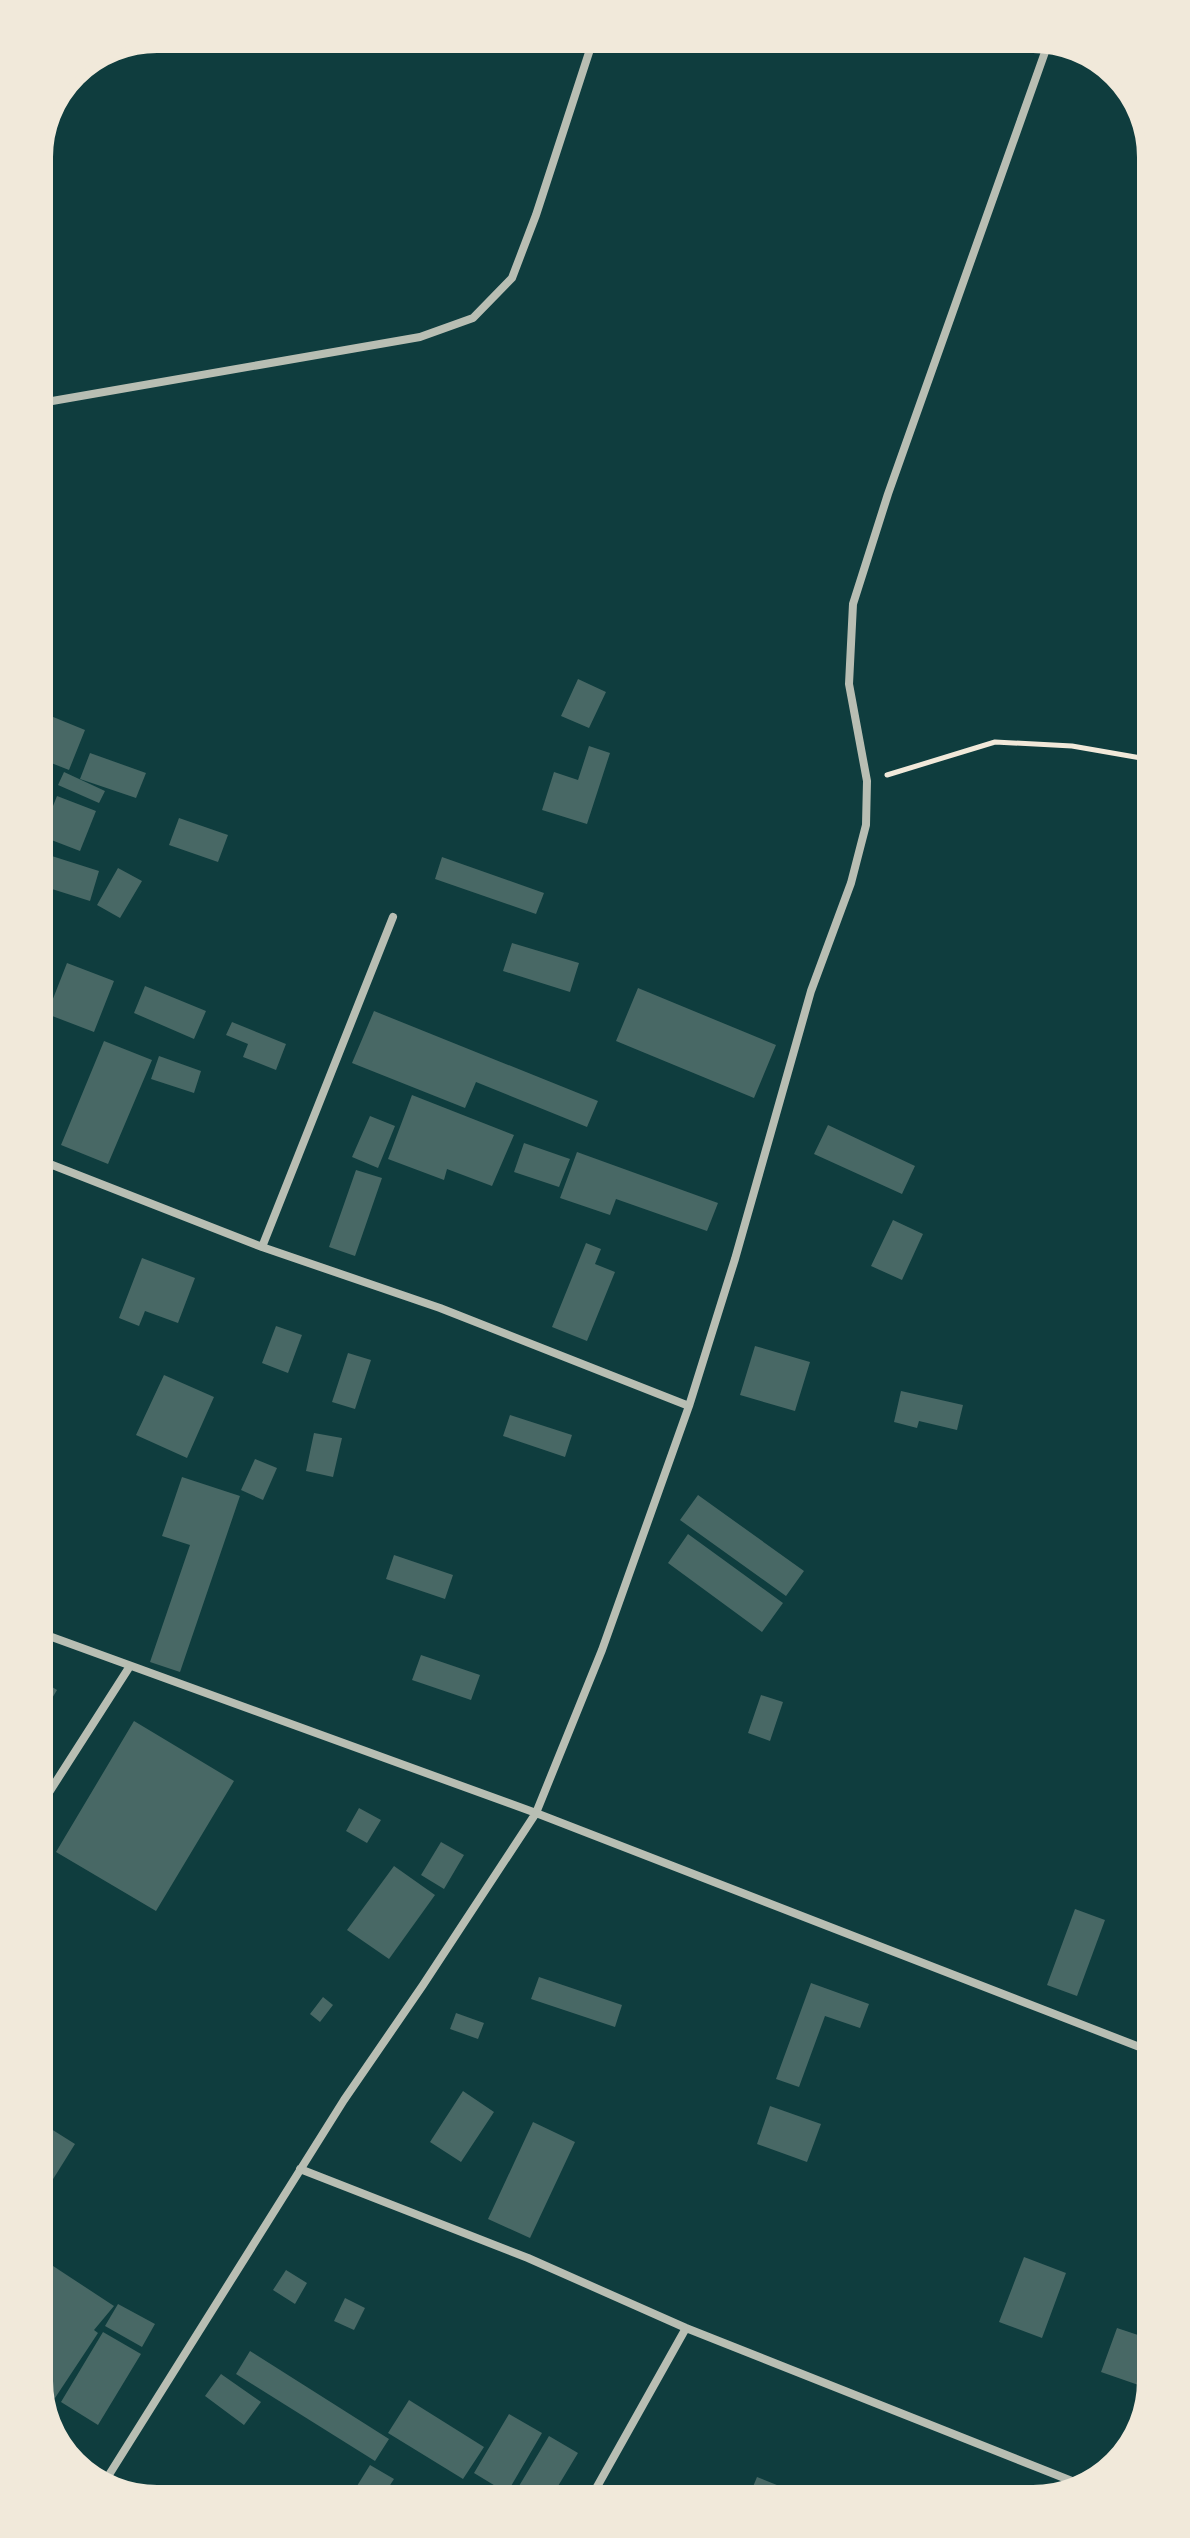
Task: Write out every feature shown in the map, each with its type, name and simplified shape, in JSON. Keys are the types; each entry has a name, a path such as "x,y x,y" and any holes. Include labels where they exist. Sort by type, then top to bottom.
{"street":[{"path":"48,402 420,337 473,318 512,278 590,48"},
{"path":"107,2477 344,2100 536,1813 602,1650 689,1406 735,1259 811,991 851,883 866,825 867,781 849,684 853,604 888,494 1046,49"},
{"path":"262,1247 393,917"},
{"path":"48,1163 262,1247 440,1308 689,1406"},
{"path":"48,1636 536,1813 1142,2048"},
{"path":"48,1794 130,1666"},
{"path":"300,2169 528,2258 686,2328 1073,2482"},
{"path":"595,2490 686,2328"}],"path":[{"path":"867,781 995,742 1035,742 1142,758"}],"building":[{"path":"578,679 606,692 589,728 561,716"},
{"path":"48,715 85,730 69,770 48,762"},
{"path":"589,746 610,753 587,824 542,810 554,772 578,780"},
{"path":"90,753 146,773 136,798 80,779"},
{"path":"64,772 105,791 99,803 58,785"},
{"path":"57,796 96,811 80,851 48,839 48,818"},
{"path":"179,818 228,835 218,862 169,845"},
{"path":"48,855 99,871 90,901 48,888"},
{"path":"442,857 544,893 536,914 435,879"},
{"path":"118,868 142,881 120,918 97,905"},
{"path":"512,943 579,963 570,992 503,971"},
{"path":"67,963 114,981 94,1032 48,1014"},
{"path":"145,986 206,1011 194,1039 134,1013"},
{"path":"638,988 776,1045 754,1098 616,1041"},
{"path":"374,1011 598,1101 587,1127 476,1082 465,1108 352,1063"},
{"path":"232,1022 286,1044 276,1070 243,1057 248,1044 226,1035"},
{"path":"104,1041 152,1060 108,1164 61,1145"},
{"path":"159,1056 201,1071 194,1093 151,1079"},
{"path":"412,1095 514,1135 492,1186 447,1169 444,1180 388,1159"},
{"path":"370,1116 395,1126 378,1168 352,1157"},
{"path":"828,1125 915,1166 902,1194 814,1154"},
{"path":"524,1143 570,1159 559,1187 514,1172"},
{"path":"577,1152 718,1203 707,1231 616,1199 610,1215 560,1198"},
{"path":"356,1170 382,1178 355,1256 329,1247"},
{"path":"893,1220 923,1234 902,1280 871,1266"},
{"path":"586,1243 601,1249 595,1264 615,1272 587,1341 552,1327"},
{"path":"142,1258 195,1278 178,1323 145,1311 139,1326 119,1318"},
{"path":"276,1326 302,1335 288,1373 262,1363"},
{"path":"755,1346 810,1362 795,1411 740,1395"},
{"path":"348,1353 371,1360 355,1409 332,1402"},
{"path":"164,1375 214,1397 187,1458 136,1435"},
{"path":"901,1391 963,1405 957,1430 919,1421 917,1428 894,1422"},
{"path":"510,1415 572,1435 565,1457 503,1436"},
{"path":"314,1433 342,1438 333,1477 306,1471"},
{"path":"255,1459 277,1468 263,1500 241,1490"},
{"path":"182,1477 240,1496 180,1672 150,1662 190,1545 162,1536"},
{"path":"698,1495 804,1571 786,1596 680,1520"},
{"path":"688,1534 783,1603 762,1632 668,1563"},
{"path":"394,1555 453,1575 445,1599 386,1579"},
{"path":"421,1655 480,1675 471,1700 412,1680"},
{"path":"48,1684 57,1690 48,1705"},
{"path":"761,1695 783,1702 770,1741 748,1733"},
{"path":"134,1721 234,1781 156,1911 56,1852"},
{"path":"359,1808 381,1820 367,1843 346,1831"},
{"path":"441,1842 464,1855 444,1889 421,1875"},
{"path":"394,1866 435,1895 389,1959 347,1930"},
{"path":"1075,1909 1105,1920 1077,1996 1047,1985"},
{"path":"539,1977 622,2005 615,2027 531,1999"},
{"path":"811,1983 869,2004 860,2028 825,2016 799,2087 776,2079"},
{"path":"323,1997 333,2005 320,2022 310,2014"},
{"path":"456,2013 484,2023 478,2039 450,2029"},
{"path":"463,2091 494,2112 461,2162 430,2142"},
{"path":"770,2106 821,2124 807,2162 757,2144"},
{"path":"533,2122 575,2142 530,2238 488,2219"},
{"path":"48,2127 75,2144 48,2187"},
{"path":"1024,2257 1066,2273 1042,2338 999,2322"},
{"path":"50,2264 114,2306 94,2330 98,2333 55,2398 49,2394 48,2381"},
{"path":"286,2270 307,2283 295,2304 273,2290"},
{"path":"345,2298 365,2308 354,2330 334,2321"},
{"path":"118,2304 155,2324 142,2347 105,2326"},
{"path":"1117,2328 1142,2336 1142,2386 1101,2372"},
{"path":"103,2332 141,2354 98,2425 61,2402"},
{"path":"250,2351 389,2439 375,2461 236,2374"},
{"path":"221,2374 261,2402 244,2425 205,2396"},
{"path":"409,2400 484,2447 463,2479 388,2433"},
{"path":"509,2414 542,2433 509,2490 502,2490 474,2473"},
{"path":"549,2436 578,2453 556,2490 517,2490"},
{"path":"370,2465 394,2479 387,2490 354,2490"},
{"path":"757,2477 789,2490 752,2490"}]}
